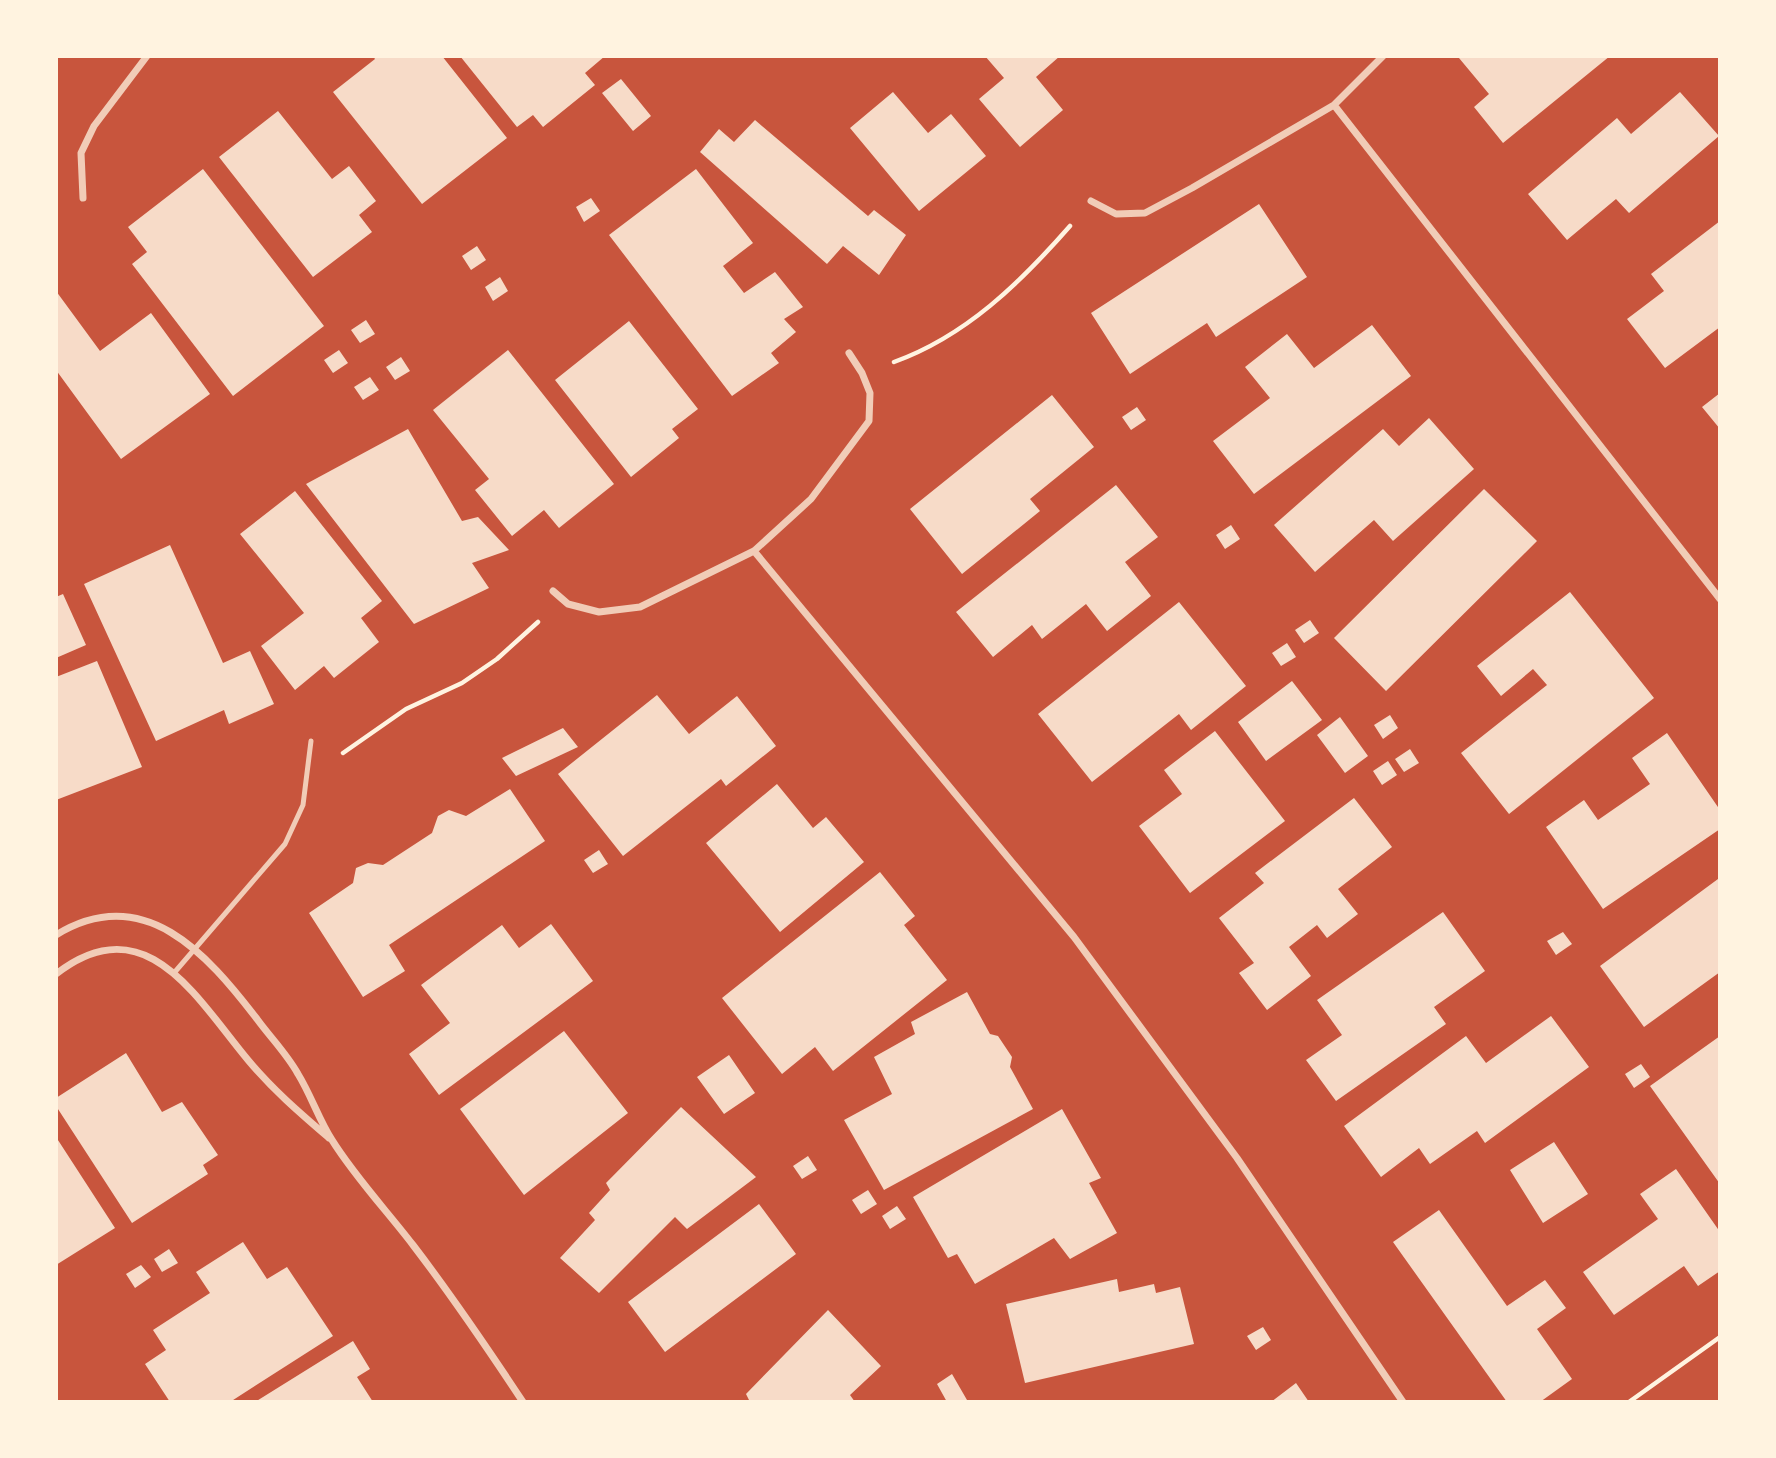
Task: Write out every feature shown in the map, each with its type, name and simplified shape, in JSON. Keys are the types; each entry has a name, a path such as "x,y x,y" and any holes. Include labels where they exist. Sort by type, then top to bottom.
{"street":[{"path":"83,198 81,153 94,126 147,56"},
{"path":"1091,201 1116,214 1145,213 1334,105 1383,56"},
{"path":"1334,105 1720,599"},
{"path":"553,592 568,604 599,612 640,607 754,551 811,499 869,421 870,393 862,373 849,353"},
{"path":"754,551 1074,937 1237,1158 1403,1402"},
{"path":"56,935 92,919 121,917 149,922 178,934 197,948 224,975 298,1073 332,1140 415,1248 523,1402"},
{"path":"56,974 91,954 126,948 150,957 174,973 277,1094 332,1140"}],"lane":[{"path":"174,973 285,844 303,805 311,741"}],"path":[{"path":"862,373 925,351 987,311 1040,260 1091,201"},
{"path":"306,779 406,709 462,682 497,659 543,617 568,604"},
{"path":"1629,1402 1720,1337"}],"building":[{"path":"373,56 442,56 507,138 422,204 333,92 375,59"},
{"path":"460,56 605,56 585,73 595,85 543,127 533,115 517,127"},
{"path":"985,56 1060,56 1036,77 1063,110 1020,147 979,99 1004,78"},
{"path":"1610,56 1503,143 1474,107 1489,94 1459,58"},
{"path":"621,79 651,116 633,131 602,93"},
{"path":"893,92 928,133 951,114 986,156 919,211 850,128"},
{"path":"1680,92 1719,136 1629,213 1616,199 1567,240 1528,194 1617,118 1631,134"},
{"path":"278,111 332,179 349,166 376,201 359,215 372,232 313,277 219,157"},
{"path":"755,120 868,216 874,210 906,235 879,275 843,246 827,264 700,152 719,129 734,142"},
{"path":"203,169 324,326 233,396 132,264 147,252 128,227"},
{"path":"696,169 753,243 723,266 744,293 775,272 803,307 784,319 796,332 771,353 779,363 732,396 609,235"},
{"path":"591,198 600,211 584,222 576,207"},
{"path":"1259,204 1307,277 1216,337 1207,323 1130,374 1091,313"},
{"path":"1720,221 1720,327 1665,368 1627,319 1664,291 1651,274"},
{"path":"477,246 486,260 471,270 462,256"},
{"path":"500,277 508,291 493,301 485,287"},
{"path":"56,291 100,351 151,313 210,394 121,459 56,370"},
{"path":"366,320 375,334 360,343 351,330"},
{"path":"629,321 698,409 672,429 679,438 631,477 555,380"},
{"path":"1372,325 1411,376 1254,494 1213,441 1270,398 1245,367 1287,334 1314,368"},
{"path":"339,350 348,363 333,373 324,360"},
{"path":"508,350 614,484 559,528 544,510 512,536 475,490 489,479 433,410"},
{"path":"401,357 410,371 395,380 386,367"},
{"path":"370,377 379,390 363,400 354,387"},
{"path":"1720,393 1720,429 1702,407"},
{"path":"1052,395 1094,447 1030,499 1040,511 962,574 910,509"},
{"path":"1137,407 1146,420 1131,430 1122,417"},
{"path":"1429,418 1474,469 1393,541 1374,520 1315,572 1274,525 1383,429 1399,446"},
{"path":"408,429 462,521 478,517 509,550 472,563 489,588 414,624 306,484"},
{"path":"1116,485 1158,537 1125,562 1151,596 1107,631 1086,604 1042,639 1032,625 993,657 956,612"},
{"path":"1484,489 1537,541 1386,691 1334,638"},
{"path":"295,491 382,601 361,618 379,642 334,678 324,666 295,690 261,646 304,613 240,534"},
{"path":"1231,525 1240,539 1225,549 1216,535"},
{"path":"170,545 223,663 250,651 274,704 229,724 224,710 156,741 84,584"},
{"path":"1570,592 1654,698 1509,814 1461,753 1547,685 1533,669 1501,696 1477,666"},
{"path":"63,594 86,645 56,658 56,597"},
{"path":"1179,602 1246,686 1191,730 1179,714 1092,782 1038,714"},
{"path":"1310,620 1319,633 1304,643 1295,630"},
{"path":"1287,643 1296,657 1281,666 1272,653"},
{"path":"97,661 142,767 56,800 56,677"},
{"path":"1292,681 1322,720 1266,761 1238,722"},
{"path":"657,695 689,734 737,696 776,746 726,786 721,779 623,856 558,774"},
{"path":"1390,715 1398,728 1383,739 1374,725"},
{"path":"1340,717 1368,756 1345,773 1317,735"},
{"path":"563,728 578,747 516,776 502,758"},
{"path":"1215,731 1285,821 1190,893 1139,826 1182,794 1164,770"},
{"path":"1667,733 1720,810 1720,829 1603,909 1546,827 1584,800 1598,820 1650,784 1632,758"},
{"path":"1410,749 1419,763 1404,772 1395,759"},
{"path":"1388,761 1397,775 1382,785 1373,771"},
{"path":"777,784 813,828 826,817 864,862 780,932 706,843"},
{"path":"510,789 545,841 389,945 405,971 363,997 309,913 353,883 356,868 368,863 383,865 432,833 438,816 449,810 466,816"},
{"path":"1354,798 1392,847 1338,889 1358,914 1327,938 1317,925 1289,947 1311,976 1267,1010 1239,973 1254,963 1219,918 1264,883 1255,873"},
{"path":"599,850 608,864 593,873 584,860"},
{"path":"880,872 915,916 904,925 947,980 833,1071 815,1047 782,1074 722,998"},
{"path":"1718,879 1720,972 1644,1027 1600,966"},
{"path":"1443,912 1485,971 1434,1007 1446,1024 1336,1101 1306,1060 1342,1035 1317,1000"},
{"path":"551,924 593,981 439,1095 409,1054 450,1023 421,985 502,925 519,948"},
{"path":"1563,932 1572,944 1556,955 1547,941"},
{"path":"967,992 990,1034 998,1036 1012,1057 1010,1067 1033,1109 884,1190 844,1120 892,1094 874,1057 915,1034 911,1022"},
{"path":"1551,1016 1589,1067 1485,1143 1477,1131 1430,1164 1419,1148 1381,1177 1344,1126 1466,1036 1486,1063"},
{"path":"564,1031 628,1113 524,1195 460,1109"},
{"path":"1720,1036 1720,1184 1650,1086"},
{"path":"126,1053 162,1112 182,1102 218,1155 203,1165 208,1174 132,1223 56,1106 56,1098"},
{"path":"729,1055 755,1093 724,1114 697,1077"},
{"path":"1641,1064 1650,1077 1634,1088 1625,1074"},
{"path":"681,1107 756,1177 687,1229 675,1217 599,1293 560,1258 595,1220 589,1213 610,1190 606,1183"},
{"path":"1062,1109 1101,1178 1089,1183 1117,1233 1070,1259 1054,1238 975,1284 957,1254 948,1258 913,1197"},
{"path":"56,1137 115,1228 56,1265"},
{"path":"1554,1142 1588,1194 1543,1223 1510,1170"},
{"path":"808,1156 817,1170 802,1179 793,1166"},
{"path":"1676,1169 1720,1232 1720,1271 1698,1286 1684,1266 1614,1315 1583,1272 1658,1219 1640,1194"},
{"path":"868,1190 877,1204 861,1214 852,1200"},
{"path":"759,1204 796,1254 665,1352 628,1302"},
{"path":"897,1206 906,1219 890,1229 882,1216"},
{"path":"1439,1210 1507,1306 1545,1280 1566,1308 1537,1329 1572,1379 1540,1402 1507,1402 1393,1242"},
{"path":"243,1242 267,1279 287,1267 333,1336 230,1402 170,1402 145,1364 166,1350 153,1330 210,1293 196,1272"},
{"path":"169,1249 178,1263 162,1272 154,1259"},
{"path":"141,1265 151,1277 135,1288 126,1274"},
{"path":"1117,1279 1119,1292 1154,1284 1156,1293 1180,1287 1194,1344 1025,1383 1006,1304"},
{"path":"828,1310 881,1366 850,1395 855,1402 750,1402 746,1394"},
{"path":"1263,1327 1271,1340 1256,1350 1247,1336"},
{"path":"353,1341 370,1369 357,1377 373,1402 255,1402"},
{"path":"952,1374 967,1400 965,1402 947,1402 937,1384"},
{"path":"1296,1383 1309,1402 1271,1402"}]}
